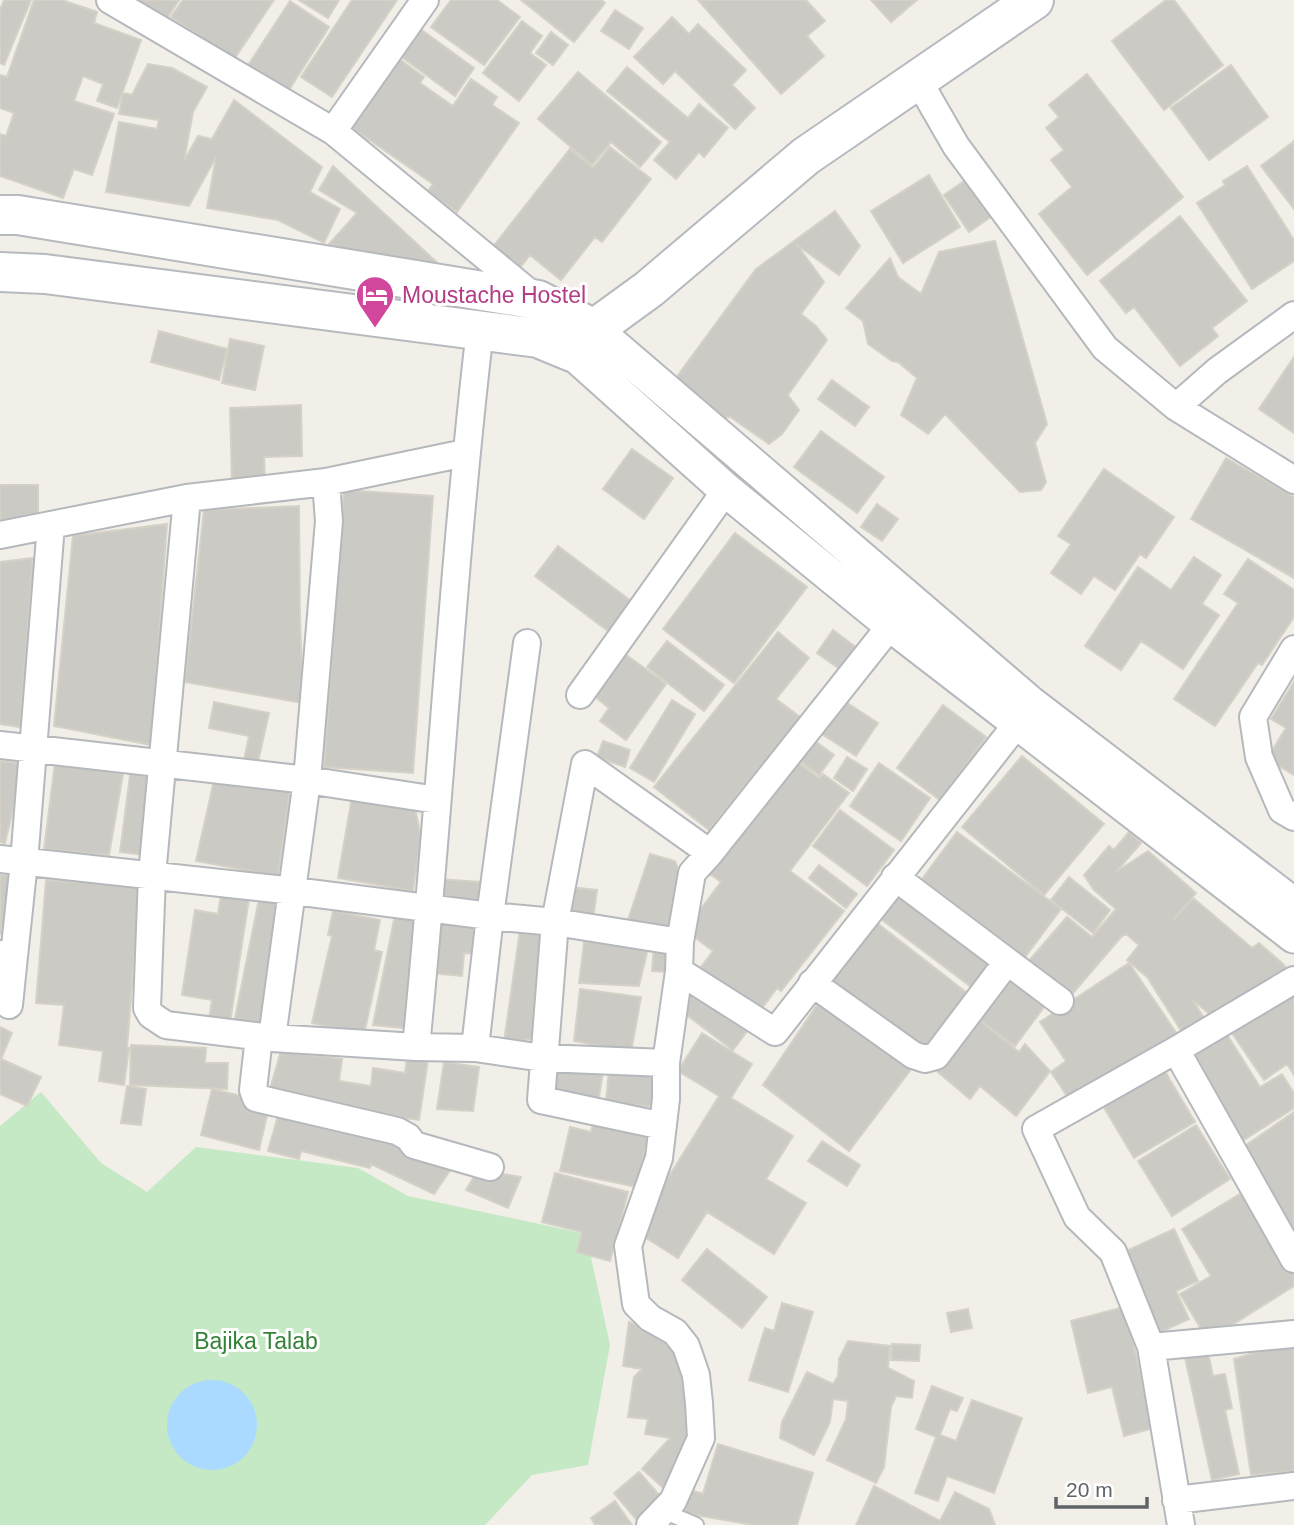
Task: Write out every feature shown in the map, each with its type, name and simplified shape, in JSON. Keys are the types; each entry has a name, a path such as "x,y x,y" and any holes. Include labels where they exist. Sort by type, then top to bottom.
{"main road":[{"path":"0,272 45,274 538,338 583,341 649,289 806,156 1034,0"},
{"path":"0,215 18,215 538,300 583,341"}],"street":[{"path":"110,0 332,131 538,300"},
{"path":"332,131 425,0"},
{"path":"918,80 956,146 1105,348 1176,407 1294,480"},
{"path":"1176,407 1217,371 1294,315"},
{"path":"416,1047 430,908 465,453 480,330"},
{"path":"583,341 726,490 1017,724 1294,936"},
{"path":"583,341 1030,703 1294,905"},
{"path":"0,535 187,498 326,482 465,453"},
{"path":"326,482 329,521 307,780 294,891 254,1090 256,1098 264,1101 397,1131 408,1137 414,1145 490,1167"},
{"path":"580,695 726,490"},
{"path":"187,498 152,875 147,1008 151,1015 166,1025 265,1038 475,1048 543,1058 666,1063"},
{"path":"9,1005 7,955 12,861 33,749 51,525"},
{"path":"657,1518 673,1501 701,1438 696,1375 686,1346 675,1332 650,1318 636,1304 628,1246 659,1158 666,1063 679,971 680,942 692,873 891,625"},
{"path":"475,1048 527,643"},
{"path":"1294,649 1253,718 1259,757 1282,810 1294,817"},
{"path":"679,971 775,1032 1017,724"},
{"path":"0,745 307,780 437,800"},
{"path":"663,1126 541,1100 555,922 585,764 710,853"},
{"path":"12,861 555,922 680,942"},
{"path":"895,877 1060,1001"},
{"path":"812,983 913,1055 925,1059 936,1056 1007,962"},
{"path":"1294,980 1036,1129 1077,1217 1113,1252 1151,1347 1178,1513 1294,1486"},
{"path":"1176,1050 1294,1259"},
{"path":"1151,1347 1294,1334"}],"lane":[{"path":"657,1518 696,1525"}],"green space":[{"name":"Bajika Talab","path":"41,1092 101,1163 147,1192 196,1147 358,1168 408,1196 586,1234 610,1345 588,1465 532,1475 485,1525 0,1525 0,1126"}],"water":[{"path":"212,1380 237,1388 249,1400 257,1425 249,1450 237,1462 212,1470 187,1462 175,1450 167,1425 175,1400 187,1388"}],"building":[{"path":"4,0 31,0 4,65 0,63 0,10"},
{"path":"34,0 62,0 97,12 94,23 141,40 117,108 97,101 103,84 83,76 74,101 114,114 92,175 74,169 63,198 0,176 0,134 6,136 14,113 0,108 0,75 7,77"},
{"path":"136,0 179,0 166,20"},
{"path":"183,0 274,0 228,68 197,47 203,38 171,17"},
{"path":"299,0 339,0 328,18"},
{"path":"352,0 397,0 332,97 301,77"},
{"path":"451,0 497,0 520,17 484,65 431,27"},
{"path":"521,0 601,0 605,3 574,42"},
{"path":"698,0 806,0 825,21 807,36 824,56 781,94"},
{"path":"871,0 917,0 891,22"},
{"path":"1166,0 1174,0 1223,65 1164,110 1112,41"},
{"path":"290,1 329,27 287,93 247,67"},
{"path":"615,10 643,28 629,49 601,31"},
{"path":"672,17 689,34 698,24 746,70 732,85 755,108 735,129 675,71 663,84 634,57"},
{"path":"522,21 542,36 530,53 546,65 519,101 483,73"},
{"path":"419,28 474,68 455,96 399,55"},
{"path":"551,32 568,45 553,65 536,53"},
{"path":"395,56 424,77 420,83 453,106 471,79 497,97 492,105 519,123 457,212 428,191 433,184 348,125"},
{"path":"148,64 172,68 207,87 193,112 184,161 198,136 212,139 234,100 322,167 310,192 340,209 324,243 278,220 207,208 216,157 189,206 106,192 119,122 157,129 159,120 119,114 123,93 132,95"},
{"path":"1231,65 1268,117 1209,160 1171,108"},
{"path":"627,67 688,118 699,104 728,128 704,157 699,152 676,179 654,160 670,142 607,91"},
{"path":"578,72 661,142 640,167 611,142 592,165 538,119"},
{"path":"1087,74 1183,197 1087,275 1039,214 1072,187 1051,160 1064,150 1046,128 1059,117 1049,105"},
{"path":"1294,141 1294,209 1261,166"},
{"path":"610,147 651,179 602,242 595,237 561,280 530,255 519,269 492,248 570,149 593,168"},
{"path":"333,166 444,269 431,278 329,244 357,213 319,190"},
{"path":"1247,166 1294,240 1294,261 1252,289 1197,203 1225,185 1223,181"},
{"path":"929,175 960,227 903,263 871,211"},
{"path":"970,177 995,214 969,232 944,195"},
{"path":"835,211 860,246 839,275 797,245 824,282 801,314 816,326 827,340 788,395 799,410 782,434 769,444 729,416 720,422 670,386 756,269"},
{"path":"1180,216 1247,301 1212,328 1218,336 1180,366 1134,307 1126,313 1100,281"},
{"path":"995,241 1047,424 1035,443 1046,482 1041,490 1020,492 945,414 928,434 901,415 917,378 898,362 892,361 868,344 863,321 846,308 890,258 898,277 921,294 939,252"},
{"path":"159,331 227,349 219,380 151,362"},
{"path":"230,339 264,346 255,390 222,383"},
{"path":"1294,357 1294,433 1259,409"},
{"path":"832,380 869,407 855,426 818,399"},
{"path":"301,405 302,456 264,457 265,481 232,482 230,408"},
{"path":"821,431 884,477 857,513 794,467"},
{"path":"632,449 673,478 644,519 603,489"},
{"path":"1226,458 1294,497 1294,578 1191,519"},
{"path":"1104,469 1174,517 1146,558 1140,554 1115,590 1094,576 1081,594 1051,573 1071,544 1058,536"},
{"path":"0,485 38,485 38,526 0,527"},
{"path":"344,490 433,496 413,773 324,767"},
{"path":"877,504 898,519 882,541 861,527"},
{"path":"299,506 303,703 185,682 204,510"},
{"path":"167,524 151,745 54,726 73,536"},
{"path":"735,533 807,587 734,683 663,629"},
{"path":"558,546 631,601 608,631 535,576"},
{"path":"1194,557 1221,575 1202,604 1219,615 1183,669 1141,641 1121,670 1085,646 1138,567 1171,590"},
{"path":"33,558 20,727 0,724 0,562"},
{"path":"1248,559 1294,590 1294,617 1262,665 1258,663 1215,726 1174,699 1238,603 1224,594"},
{"path":"833,630 857,648 841,670 817,653"},
{"path":"778,632 809,658 776,699 800,717 709,830 654,787"},
{"path":"667,641 724,685 704,711 647,667"},
{"path":"625,654 666,684 626,740 600,721 609,708 594,696"},
{"path":"1294,682 1294,775 1267,759 1286,728 1271,719"},
{"path":"841,699 878,723 856,756 820,733"},
{"path":"672,700 695,714 654,782 630,768"},
{"path":"214,702 269,713 258,762 244,760 249,736 209,728"},
{"path":"943,705 986,737 940,800 897,768"},
{"path":"812,739 834,755 819,775 797,759"},
{"path":"603,741 630,750 625,767 597,757"},
{"path":"1022,756 1104,824 1044,895 962,827"},
{"path":"847,757 867,769 853,791 834,778"},
{"path":"792,758 819,778 823,774 849,793 790,871 844,911 781,991 777,988 757,1015 698,971 713,951 685,930 721,882 707,872"},
{"path":"0,761 24,764 5,843 0,842"},
{"path":"55,763 123,774 109,855 44,849"},
{"path":"879,763 930,798 901,841 850,806"},
{"path":"131,768 155,772 143,855 120,852"},
{"path":"215,776 290,791 278,876 196,861"},
{"path":"352,797 415,809 421,837 413,891 338,878"},
{"path":"840,810 894,850 867,886 813,846"},
{"path":"957,832 1061,909 1025,957 922,879"},
{"path":"1129,832 1141,843 1116,872 1148,851 1196,893 1173,920 1193,898 1252,948 1259,943 1289,972 1216,1020 1192,999 1206,1021 1184,1035 1147,977 1127,960 1139,945 1126,934 1068,999 1027,963 1067,917 1092,937 1116,909 1094,890 1084,875 1109,846 1114,850"},
{"path":"650,854 675,861 682,879 674,930 628,920"},
{"path":"819,865 857,894 846,908 809,878"},
{"path":"0,875 12,876 1,934 0,933"},
{"path":"1069,877 1110,910 1093,933 1051,900"},
{"path":"437,879 480,882 478,907 436,904"},
{"path":"46,880 140,886 124,1085 99,1081 103,1051 59,1045 64,1005 36,1003"},
{"path":"568,887 597,890 593,919 565,916"},
{"path":"222,888 250,892 229,1029 208,1026 212,1000 182,995 195,910 218,914"},
{"path":"901,893 998,966 978,992 881,919"},
{"path":"260,894 284,902 262,1023 234,1023"},
{"path":"333,911 380,920 374,950 382,952 364,1034 312,1023 332,936 328,935"},
{"path":"395,915 421,919 404,1028 373,1025"},
{"path":"437,916 482,921 478,954 464,953 462,976 431,973"},
{"path":"877,923 967,993 921,1054 829,985"},
{"path":"520,930 545,933 534,1039 504,1042"},
{"path":"585,935 649,944 639,986 579,983"},
{"path":"654,946 671,947 669,972 652,971"},
{"path":"1129,963 1179,1037 1073,1105 1051,1072 1066,1061 1040,1022"},
{"path":"1007,967 1050,999 1015,1046 973,1015"},
{"path":"697,986 751,1026 733,1050 680,1010"},
{"path":"580,989 641,997 631,1052 574,1041"},
{"path":"1294,991 1294,1075 1287,1064 1264,1080 1232,1033"},
{"path":"823,996 915,1064 849,1151 763,1085"},
{"path":"974,1016 1019,1052 1025,1044 1050,1071 1016,1116 980,1086 970,1099 932,1067"},
{"path":"0,1027 12,1033 1,1059 41,1077 27,1106 0,1094"},
{"path":"702,1033 752,1064 731,1098 793,1136 766,1179 806,1203 774,1254 707,1212 678,1258 635,1231 719,1096 678,1071"},
{"path":"1226,1033 1260,1087 1282,1074 1294,1093 1294,1108 1239,1143 1186,1057"},
{"path":"131,1045 206,1048 205,1063 228,1063 227,1089 130,1085"},
{"path":"281,1051 342,1059 339,1081 371,1086 373,1068 405,1073 407,1058 428,1060 419,1120 346,1110 270,1089"},
{"path":"444,1062 479,1067 473,1111 437,1109"},
{"path":"550,1065 603,1071 598,1104 546,1098"},
{"path":"1163,1068 1195,1122 1134,1158 1102,1104"},
{"path":"609,1069 660,1075 657,1107 606,1102"},
{"path":"127,1086 146,1089 141,1125 121,1123"},
{"path":"212,1089 270,1103 259,1150 201,1135"},
{"path":"279,1112 455,1163 434,1194 371,1164 370,1168 301,1151 299,1159 268,1151"},
{"path":"1294,1112 1294,1228 1293,1228 1239,1150"},
{"path":"594,1120 649,1132 637,1187 560,1171 570,1127 591,1132"},
{"path":"1196,1125 1230,1179 1172,1216 1138,1161"},
{"path":"822,1141 860,1165 847,1186 808,1161"},
{"path":"478,1170 521,1177 508,1208 466,1190"},
{"path":"555,1173 628,1192 610,1261 577,1252 582,1232 542,1222"},
{"path":"1243,1192 1294,1275 1294,1286 1208,1340 1180,1294 1211,1276 1182,1229"},
{"path":"1174,1229 1198,1281 1176,1291 1189,1319 1161,1332 1124,1252"},
{"path":"707,1249 767,1297 742,1328 682,1280"},
{"path":"782,1303 813,1312 788,1392 749,1380 765,1328 774,1331"},
{"path":"1124,1307 1154,1428 1124,1436 1112,1387 1088,1393 1071,1321"},
{"path":"968,1309 972,1328 951,1332 947,1313"},
{"path":"629,1322 680,1343 698,1428 669,1493 642,1469 670,1438 645,1434 648,1419 628,1417 634,1377 642,1369 623,1366"},
{"path":"848,1341 890,1346 888,1368 914,1381 912,1398 896,1396 891,1407 884,1467 876,1483 827,1460 846,1419 848,1401 833,1399 830,1422 814,1455 780,1438 782,1422 807,1372 833,1384 838,1376 839,1359"},
{"path":"1294,1341 1294,1471 1251,1475 1234,1359"},
{"path":"892,1344 920,1345 919,1361 891,1360"},
{"path":"1207,1348 1213,1376 1225,1374 1232,1408 1225,1410 1239,1474 1212,1480 1184,1353"},
{"path":"932,1386 963,1398 957,1411 950,1409 940,1435 956,1441 972,1400 1022,1418 994,1493 947,1476 938,1501 915,1493 936,1437 916,1429"},
{"path":"718,1444 813,1473 797,1525 753,1525 684,1513 691,1490 703,1494"},
{"path":"639,1472 667,1504 641,1525 614,1493"},
{"path":"874,1486 940,1521 955,1492 989,1509 995,1525 856,1525"},
{"path":"615,1501 632,1525 595,1525 591,1518"}],"place":[{"name":"Moustache Hostel","path":"375,329"}]}
